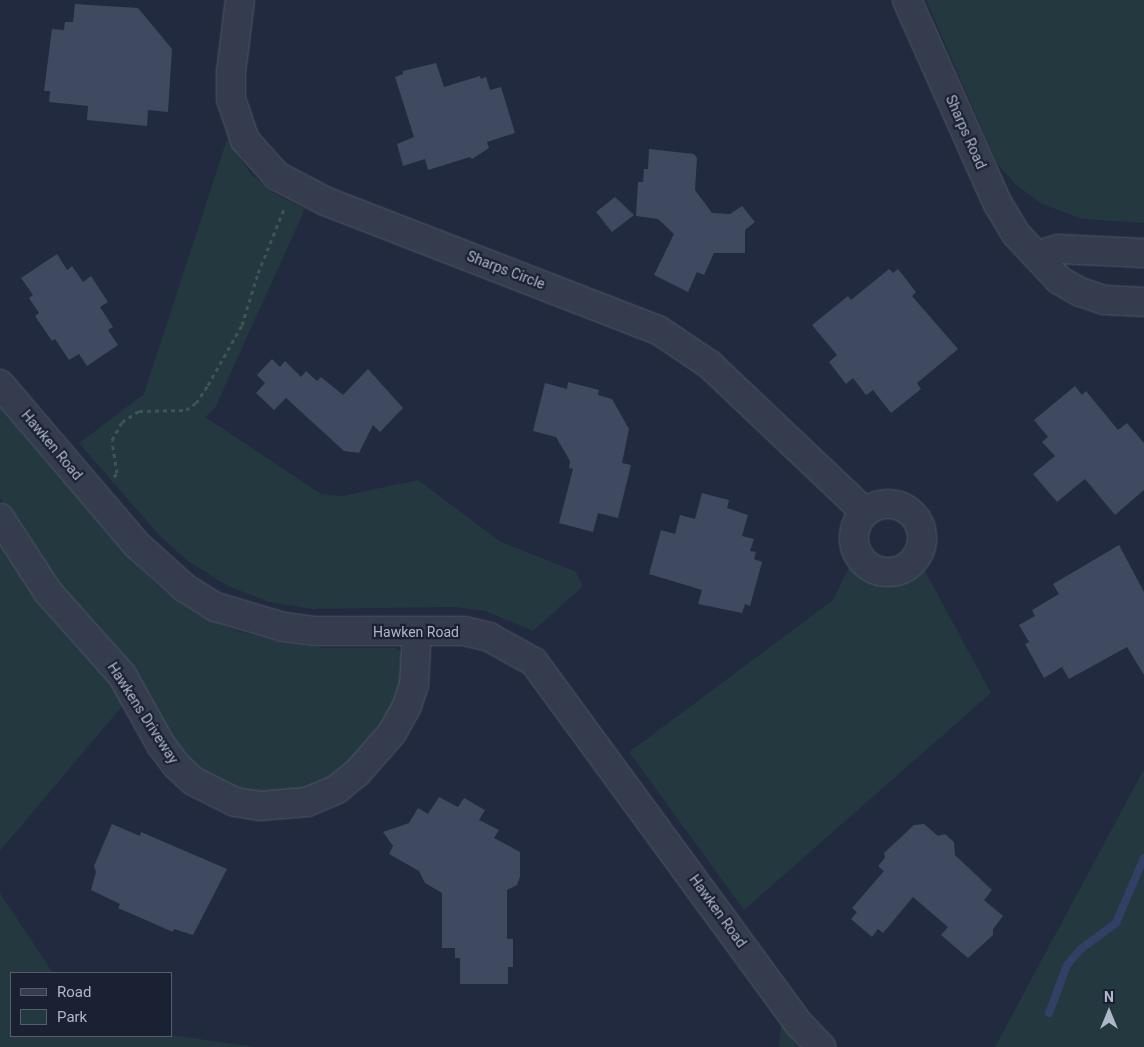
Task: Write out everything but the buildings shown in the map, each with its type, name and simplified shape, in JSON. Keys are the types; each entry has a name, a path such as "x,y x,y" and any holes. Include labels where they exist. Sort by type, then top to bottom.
{"street":[{"name":"Sharps Circle","path":"240,0 231,72 231,98 236,120 258,158 292,185 658,330 710,364 865,512"},
{"name":"Sharps Road","path":"907,0 998,204 1016,234 1039,255 1059,280 1080,292 1104,300 1144,302"},
{"path":"1039,255 1058,248 1144,253"},
{"name":"Hawken Road","path":"0,384 136,544 185,588 209,602 283,627 314,631 464,631 489,637 534,662 799,1024 821,1047"},
{"name":"Hawkens Driveway","path":"0,518 48,592 122,675 161,745 176,765 193,781 235,802 260,806 307,802 336,789 357,773 392,733 407,706 414,685 417,630"}],"path":[{"path":"110,484 117,473 113,433 122,422 139,411 186,410 196,403 208,385 242,325 258,273 292,185"}],"green space":[{"path":"926,0 1144,0 1144,223 1082,219 1042,204 1015,184 998,165"},
{"path":"227,139 251,174 273,193 305,209 215,408 205,417 321,494 342,496 418,480 501,542 575,571 583,586 533,631 485,611 455,607 312,609 269,602 228,586 189,562 159,535 79,443 144,394"},
{"path":"0,406 127,555 157,585 197,614 237,631 282,643 326,648 395,648 401,652 404,662 399,690 388,714 368,744 345,768 323,783 295,794 263,795 235,790 210,778 187,759 65,595 0,498"},
{"path":"0,543 34,595 102,671 124,704 0,851"},
{"path":"849,567 864,580 882,584 905,584 925,571 991,693 744,910 629,752 833,600"},
{"path":"1144,769 1144,1047 995,1047"},
{"path":"0,893 52,972 10,972 10,1037 172,1037 172,1035 256,1047 0,1047"},
{"path":"781,1024 799,1047 779,1047"}],"waterway":[{"path":"1049,1013 1067,965 1081,949 1116,923 1144,858"}]}
